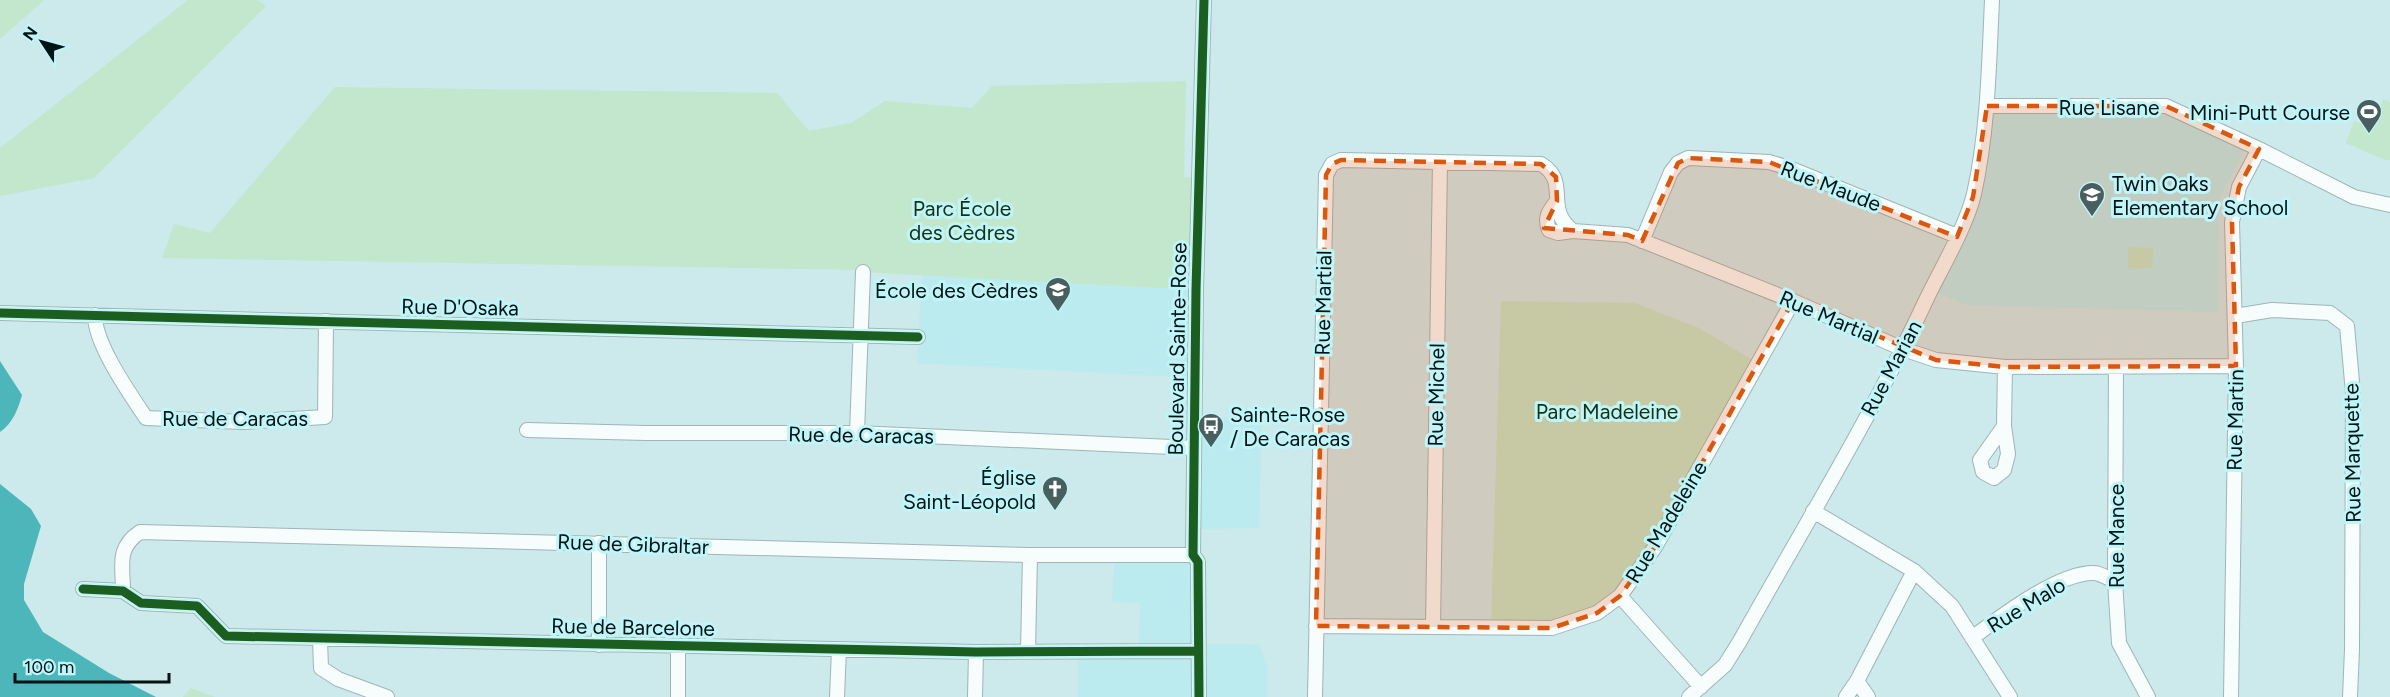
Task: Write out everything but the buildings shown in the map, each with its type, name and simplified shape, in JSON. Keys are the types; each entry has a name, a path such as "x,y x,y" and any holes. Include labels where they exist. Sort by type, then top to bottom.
{"street":[{"name":"Boulevard Sainte-Rose","path":"1199,697 1198,562 1193,555 1204,0"},
{"name":"Rue Marian","path":"1689,697 1725,665 1740,641 1904,349 1957,236 1973,197 1987,106 1992,0"},
{"name":"Rue Lisane","path":"1987,106 2166,106 2259,148 2354,197 2390,205"},
{"name":"Rue Martin","path":"2231,697 2236,366 2232,222 2239,187 2259,148"},
{"name":"Rue Maude","path":"1642,241 1671,172 1688,158 1769,162 1957,236"},
{"name":"Rue Martial","path":"1315,697 1326,175 1332,164 1341,160 1541,164 1556,177 1560,217 1564,224 1573,231 1628,235 1793,301 1904,349 1936,360 2005,367 2236,366"},
{"name":"Rue Michel","path":"1433,627 1440,162"},
{"path":"857,433 863,272"},
{"name":"Rue Madeleine","path":"1316,626 1552,628 1597,613 1620,596 1655,547 1793,301"},
{"name":"Rue Marquette","path":"2235,316 2272,310 2330,313 2347,326 2353,393 2350,697"},
{"name":"Rue D'Osaka","path":"0,313 918,337"},
{"name":"Rue de Caracas","path":"95,315 94,326 104,348 146,418 243,422 325,417 326,321"},
{"path":"2004,426 2005,367"},
{"name":"Rue Mance","path":"2115,367 2115,581 2119,644 2148,697"},
{"name":"Rue de Caracas","path":"527,429 646,433 857,433 1194,448"},
{"path":"1813,511 1914,571 1952,606 2010,697"},
{"name":"Rue de Gibraltar","path":"123,591 122,550 129,540 140,532 1030,555 1193,555"},
{"path":"599,543 599,645"},
{"path":"1028,652 1030,555"},
{"path":"1846,697 1857,681 1914,571"},
{"name":"Rue Malo","path":"1972,638 2011,609 2064,579 2094,573 2115,581"},
{"name":"Rue de Barcelone","path":"83,589 123,591 141,603 196,606 226,636 976,652 1198,651"},
{"path":"1620,596 1701,687"},
{"path":"320,639 321,668 338,679 387,697"},
{"path":"678,646 678,697"},
{"path":"837,697 839,649"},
{"path":"975,697 976,652"},
{"path":"1857,681 1868,697"}],"highlighted area":[{"path":"1987,106 2166,106 2259,149 2239,187 2232,222 2236,366 2005,367 1936,360 1793,301 1655,547 1620,596 1597,613 1552,628 1316,626 1326,175 1332,164 1341,160 1541,164 1556,177 1557,201 1544,228 1628,235 1642,241 1678,163 1688,158 1769,162 1957,237 1973,197"}],"shaded area":[{"name":"Twin Oaks Elementary School","path":"1987,106 2166,106 2246,147 2219,200 2218,312 1967,305 1931,291 1973,197"},
{"name":"École des Cèdres","path":"922,274 1196,290 1195,378 917,363"},
{"path":"1262,417 1259,528 1193,529 1194,418"},
{"path":"1115,555 1193,555 1198,650 1211,644 1260,645 1267,668 1267,697 1078,697 1079,651 1139,650 1140,603 1112,602"}],"green space":[{"path":"0,0 44,0 0,39"},
{"path":"188,0 257,0 266,6 94,178 0,196 0,148"},
{"name":"Parc École des Cèdres","path":"1186,81 1184,177 1199,178 1196,290 863,272 863,270 162,258 174,224 210,233 335,87 777,93 809,131 851,123 885,101 972,108 992,86"},
{"name":"Mini-Putt Course","path":"2383,99 2390,102 2390,160 2385,160 2346,143 2354,121 2373,128"},
{"path":"2128,247 2153,248 2152,268 2128,269"},
{"name":"Parc Madeleine","path":"1501,301 1635,303 1699,328 1758,363 1620,596 1547,628 1491,627"},
{"path":"191,688 215,697 183,697"}],"water":[{"path":"0,361 22,395 12,420 0,432"},
{"path":"0,484 31,509 41,526 24,584 24,600 43,632 109,673 156,697 0,697"}],"cycle path":[{"path":"1199,697 1198,562 1193,555 1196,290 1204,0"},
{"path":"0,313 918,337"},
{"path":"83,589 123,591 141,603 197,606 226,636 976,652 1198,651"}],"place":[{"name":"Mini-Putt Course","path":"2369,135"},
{"name":"Twin Oaks Elementary School","path":"2092,218"},
{"name":"École des Cèdres","path":"1058,313"},
{"name":"Sainte-Rose / De Caracas","path":"1211,449"},
{"name":"Église Saint-Léopold","path":"1055,512"}]}
